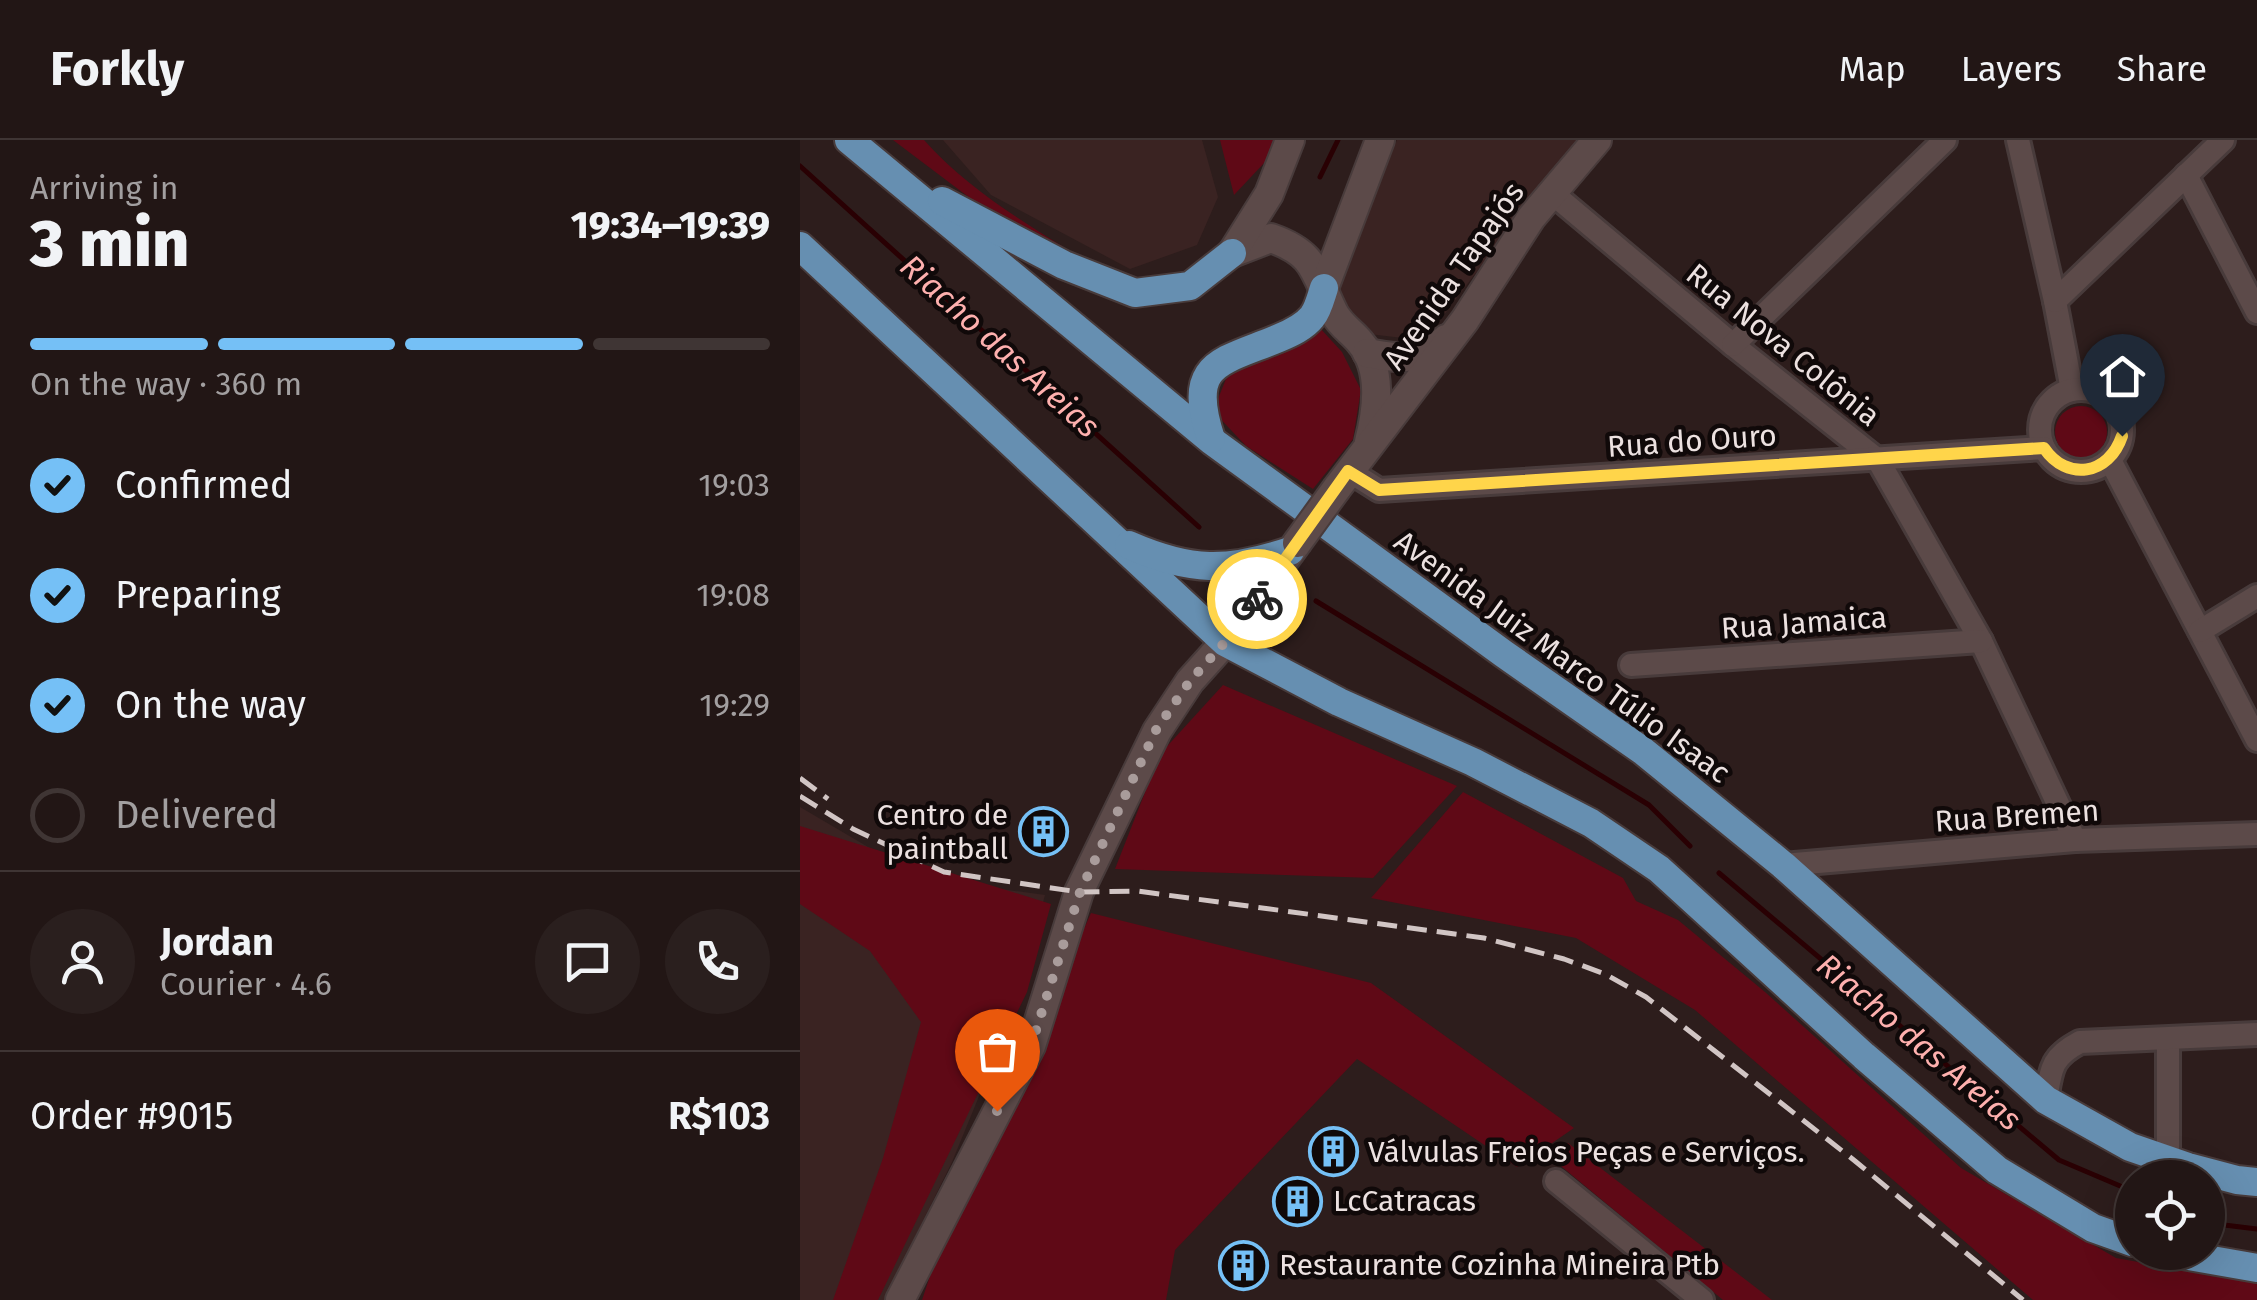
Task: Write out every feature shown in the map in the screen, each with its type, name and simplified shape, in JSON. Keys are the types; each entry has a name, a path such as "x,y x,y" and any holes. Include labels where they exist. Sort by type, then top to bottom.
{"main road":[{"name":"Avenida Juiz Marco Túlio Isaac","path":"849,140 1212,441 1643,750 1782,865 2046,1100 2130,1147 2163,1160"},
{"path":"1232,253 1269,194 1290,140"},
{"path":"1212,441 1202,410 1202,390 1210,372 1224,359 1297,330 1314,316 1380,140"},
{"name":"Avenida Tapajós","path":"1294,547 1465,320 1532,218 1596,140"},
{"path":"890,174 1064,265 1135,293 1190,286 1232,253 1271,238 1295,247 1308,258 1341,325 1367,353 1375,380 1376,399 1351,470"},
{"path":"800,246 1225,642 1339,702 1473,762 1591,823 1659,869 1864,1056 1997,1170 2093,1228 2115,1236"},
{"path":"1367,353 1396,359 1435,350 1465,320"},
{"path":"1110,536 1156,557 1208,568 1248,565 1294,547"},
{"path":"900,1300 1031,1046 1080,892 1156,730 1294,547"},
{"name":"Avenida Juiz Marco Túlio Isaac","path":"2225,1177 2257,1182"},
{"path":"2225,1262 2257,1268"}],"street":[{"path":"1733,345 1945,140"},
{"path":"2018,140 2072,390"},
{"path":"2055,300 2223,140"},
{"path":"2186,175 2257,312"},
{"name":"Rua Nova Colônia","path":"1552,193 1878,460 1981,641 2076,840"},
{"path":"2072,390 2098,392 2118,410 2122,436 2110,460 2098,467 2074,470 2051,458 2044,448 2040,436 2044,412 2060,394 2072,390"},
{"name":"Rua do Ouro","path":"1351,470 1379,490 2044,448"},
{"path":"2110,460 2257,740"},
{"path":"2200,632 2257,596"},
{"name":"Rua Jamaica","path":"1631,666 1981,641"},
{"name":"Rua Bremen","path":"1782,865 2076,840 2257,834"},
{"path":"2046,1100 2051,1070 2060,1052 2080,1042 2257,1034"},
{"path":"2168,1039 2168,1160"},
{"path":"1556,1181 1702,1300"}],"shaded area":[{"path":"893,140 924,140 981,192 1089,263 1003,223"},
{"path":"943,140 1202,140 1218,197 1197,245 1130,269 991,195"},
{"path":"1220,140 1274,140 1266,161 1234,195"},
{"path":"1397,140 1577,140 1437,324 1412,339 1360,333 1337,286"},
{"path":"1319,327 1342,352 1361,390 1353,439 1313,489 1246,446 1213,411 1230,369"},
{"path":"2081,406 2100,413 2107,432 2100,451 2081,458 2062,451 2055,432 2062,413"},
{"path":"1223,685 1457,786 1373,878 1115,869 1160,754"},
{"path":"1463,792 1623,878 1636,901 1678,920 1765,992 1961,1168 2115,1257 2115,1270 2184,1270 2257,1283 2257,1300 2033,1300 1695,1010 1576,938 1371,898"},
{"path":"800,807 880,854 963,884 1045,895 1012,1016 952,1162 884,1300 800,1300"},
{"path":"800,826 1051,904 1027,992 878,1300 833,1300 883,1158 921,1022 870,951 800,904"},
{"path":"1091,913 1371,983 1574,1128 1517,1167 1357,1059 1175,1250 1166,1300 922,1300 935,1261"},
{"path":"1568,1143 1772,1300 1723,1300 1550,1157"}],"waterway":[{"path":"1320,177 1338,140"},
{"name":"Riacho das Areias","path":"800,166 1199,527"},
{"name":"Riacho das Areias","path":"1316,601 1649,805 1690,846"},
{"name":"Riacho das Areias","path":"1719,873 2059,1160 2115,1184"},
{"name":"Riacho das Areias","path":"2225,1225 2257,1229"}],"railway":[{"path":"800,778 828,799"},
{"path":"800,796 853,829 944,872 1079,892 1137,891 1484,938 1605,974 1646,997 1855,1161 2023,1300"}],"way so far":[{"path":"997,1111 1031,1046 1080,892 1156,730 1257,599"}],"place":[{"name":"Centro de paintball","path":"1043,832"},
{"name":"Válvulas Freios Peças e Serviços.","path":"1333,1152"},
{"name":"LcCatracas","path":"1298,1201"},
{"name":"Restaurante Cozinha Mineira Ptb","path":"1244,1265"}],"route":[{"path":"1257,599 1348,471 1379,490 2044,448 2062,466 2086,470 2110,460 2122,436"}]}
